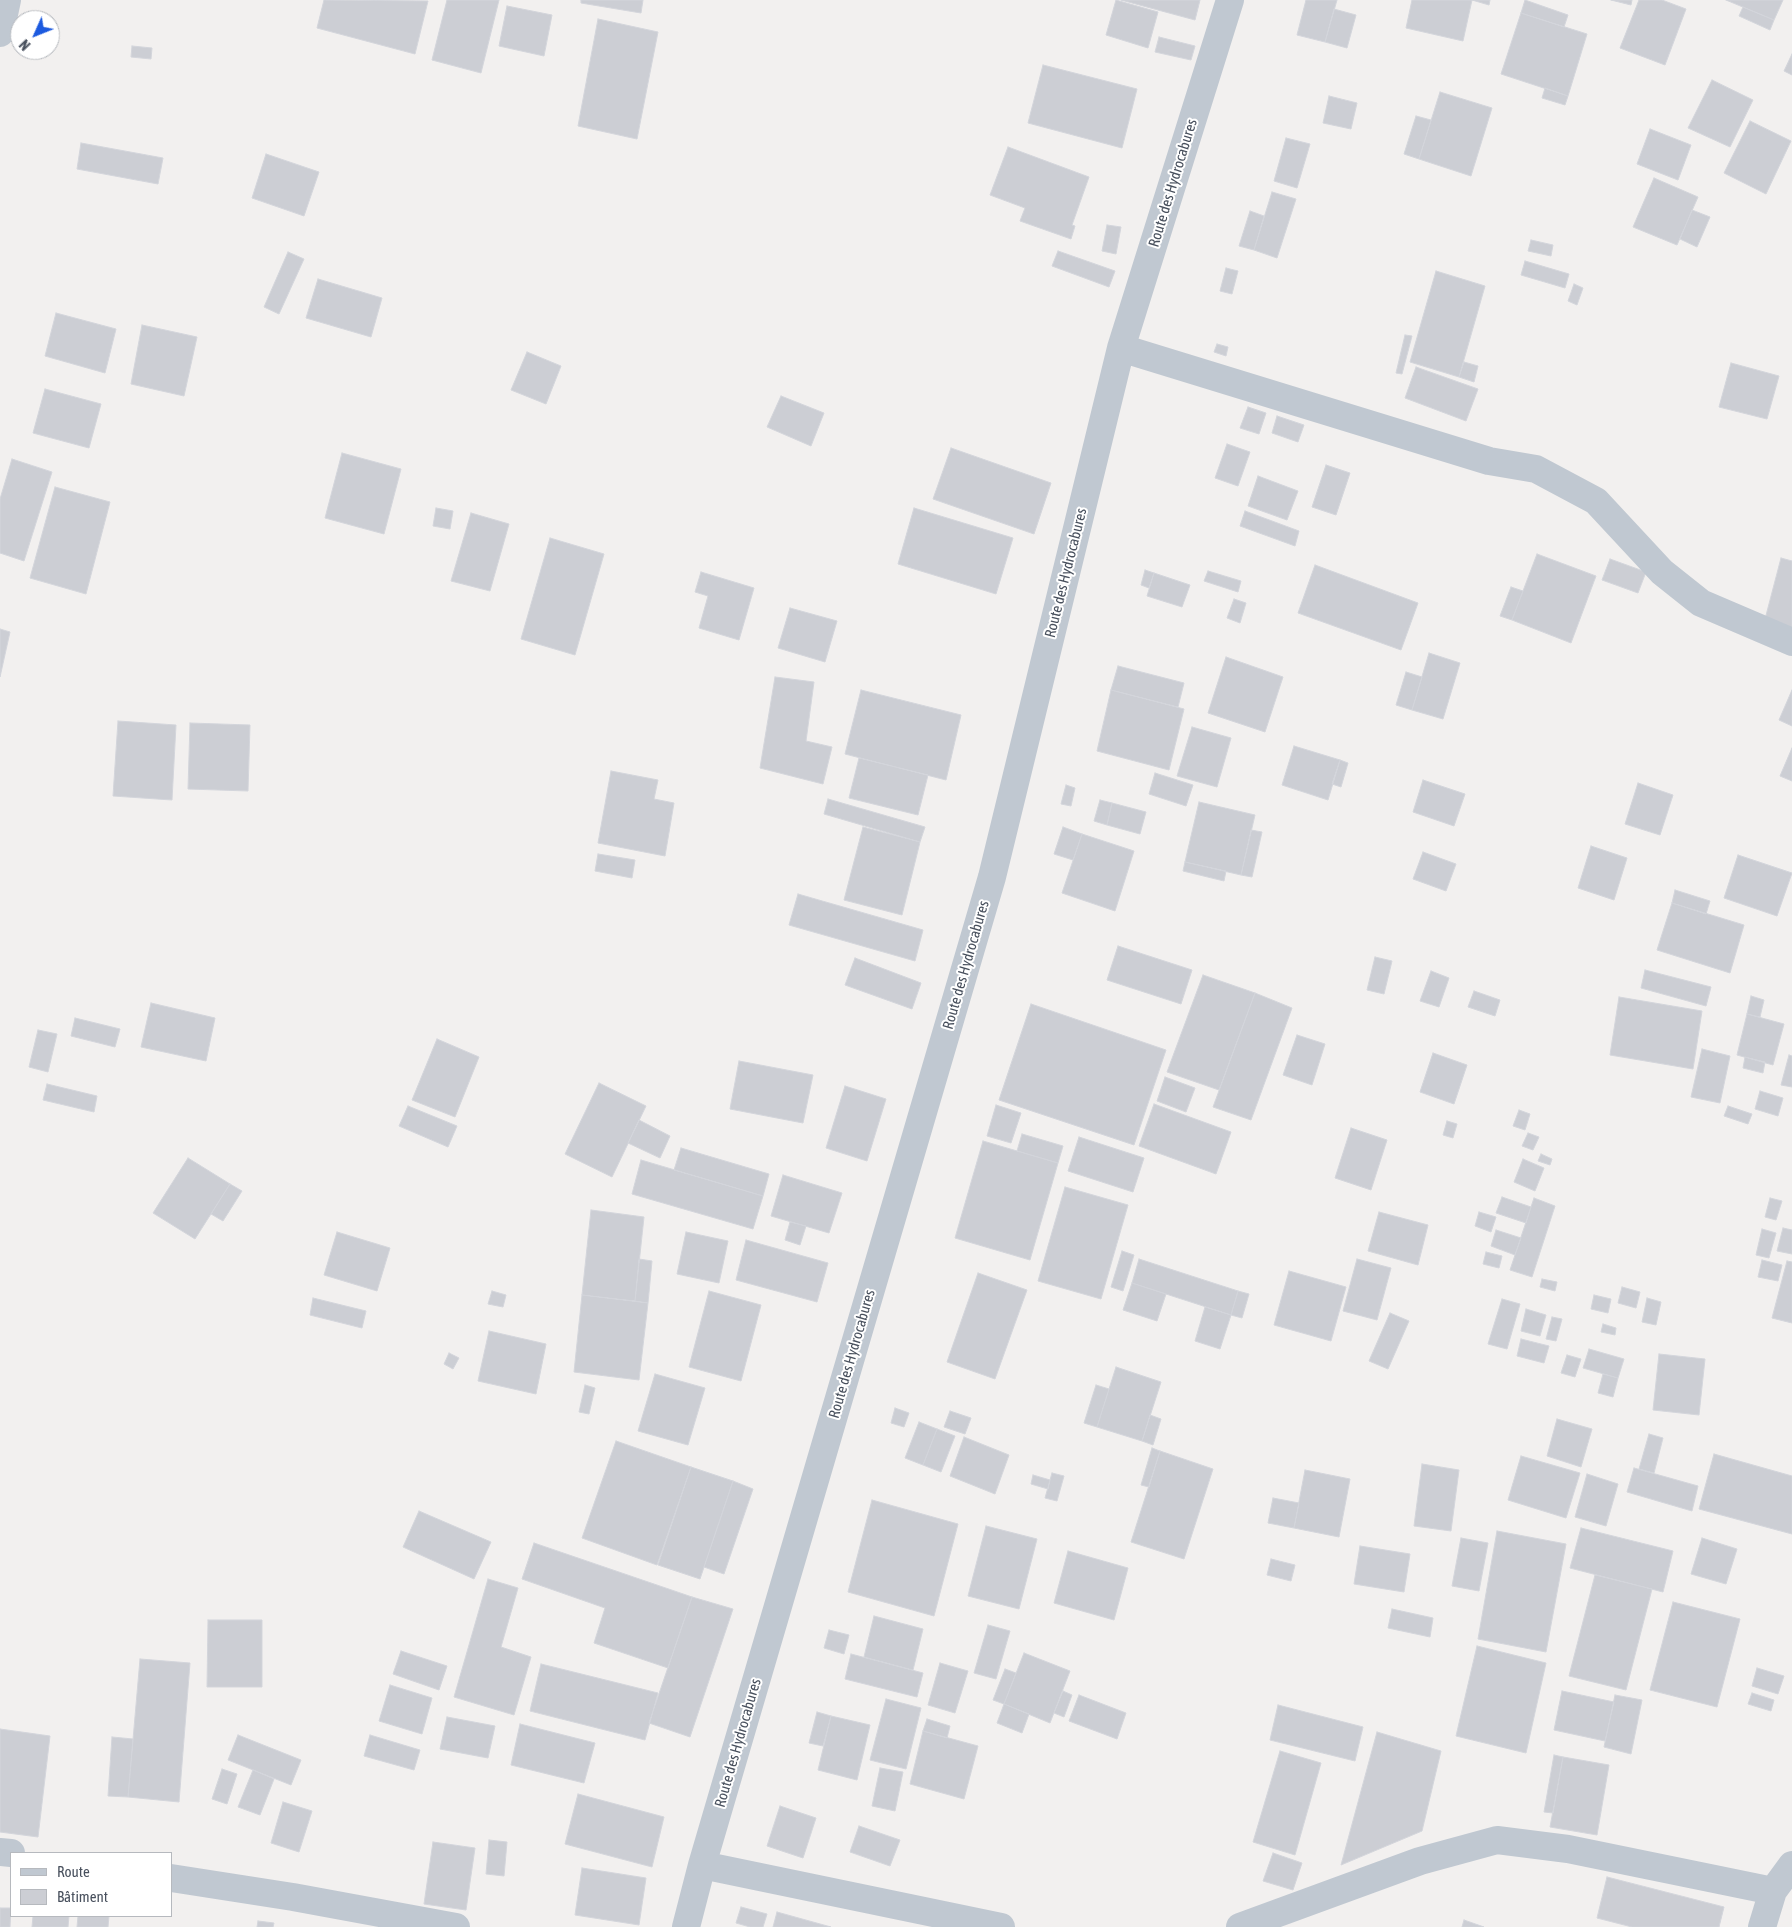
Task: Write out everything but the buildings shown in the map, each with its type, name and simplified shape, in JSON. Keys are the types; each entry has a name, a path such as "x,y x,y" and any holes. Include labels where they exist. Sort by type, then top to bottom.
{"street":[{"path":"0,33 7,0"},
{"name":"Route des Hydrocabures","path":"686,1927 702,1866 992,877 1121,348 1230,0"},
{"path":"1121,348 1489,461 1536,470 1596,501 1662,572 1701,603 1792,642"},
{"path":"1240,1927 1420,1861 1497,1840 1568,1849 1773,1892"},
{"path":"1762,1927 1773,1892 1792,1865"},
{"path":"702,1866 1001,1927"},
{"path":"172,1878 292,1897 456,1927"}]}
